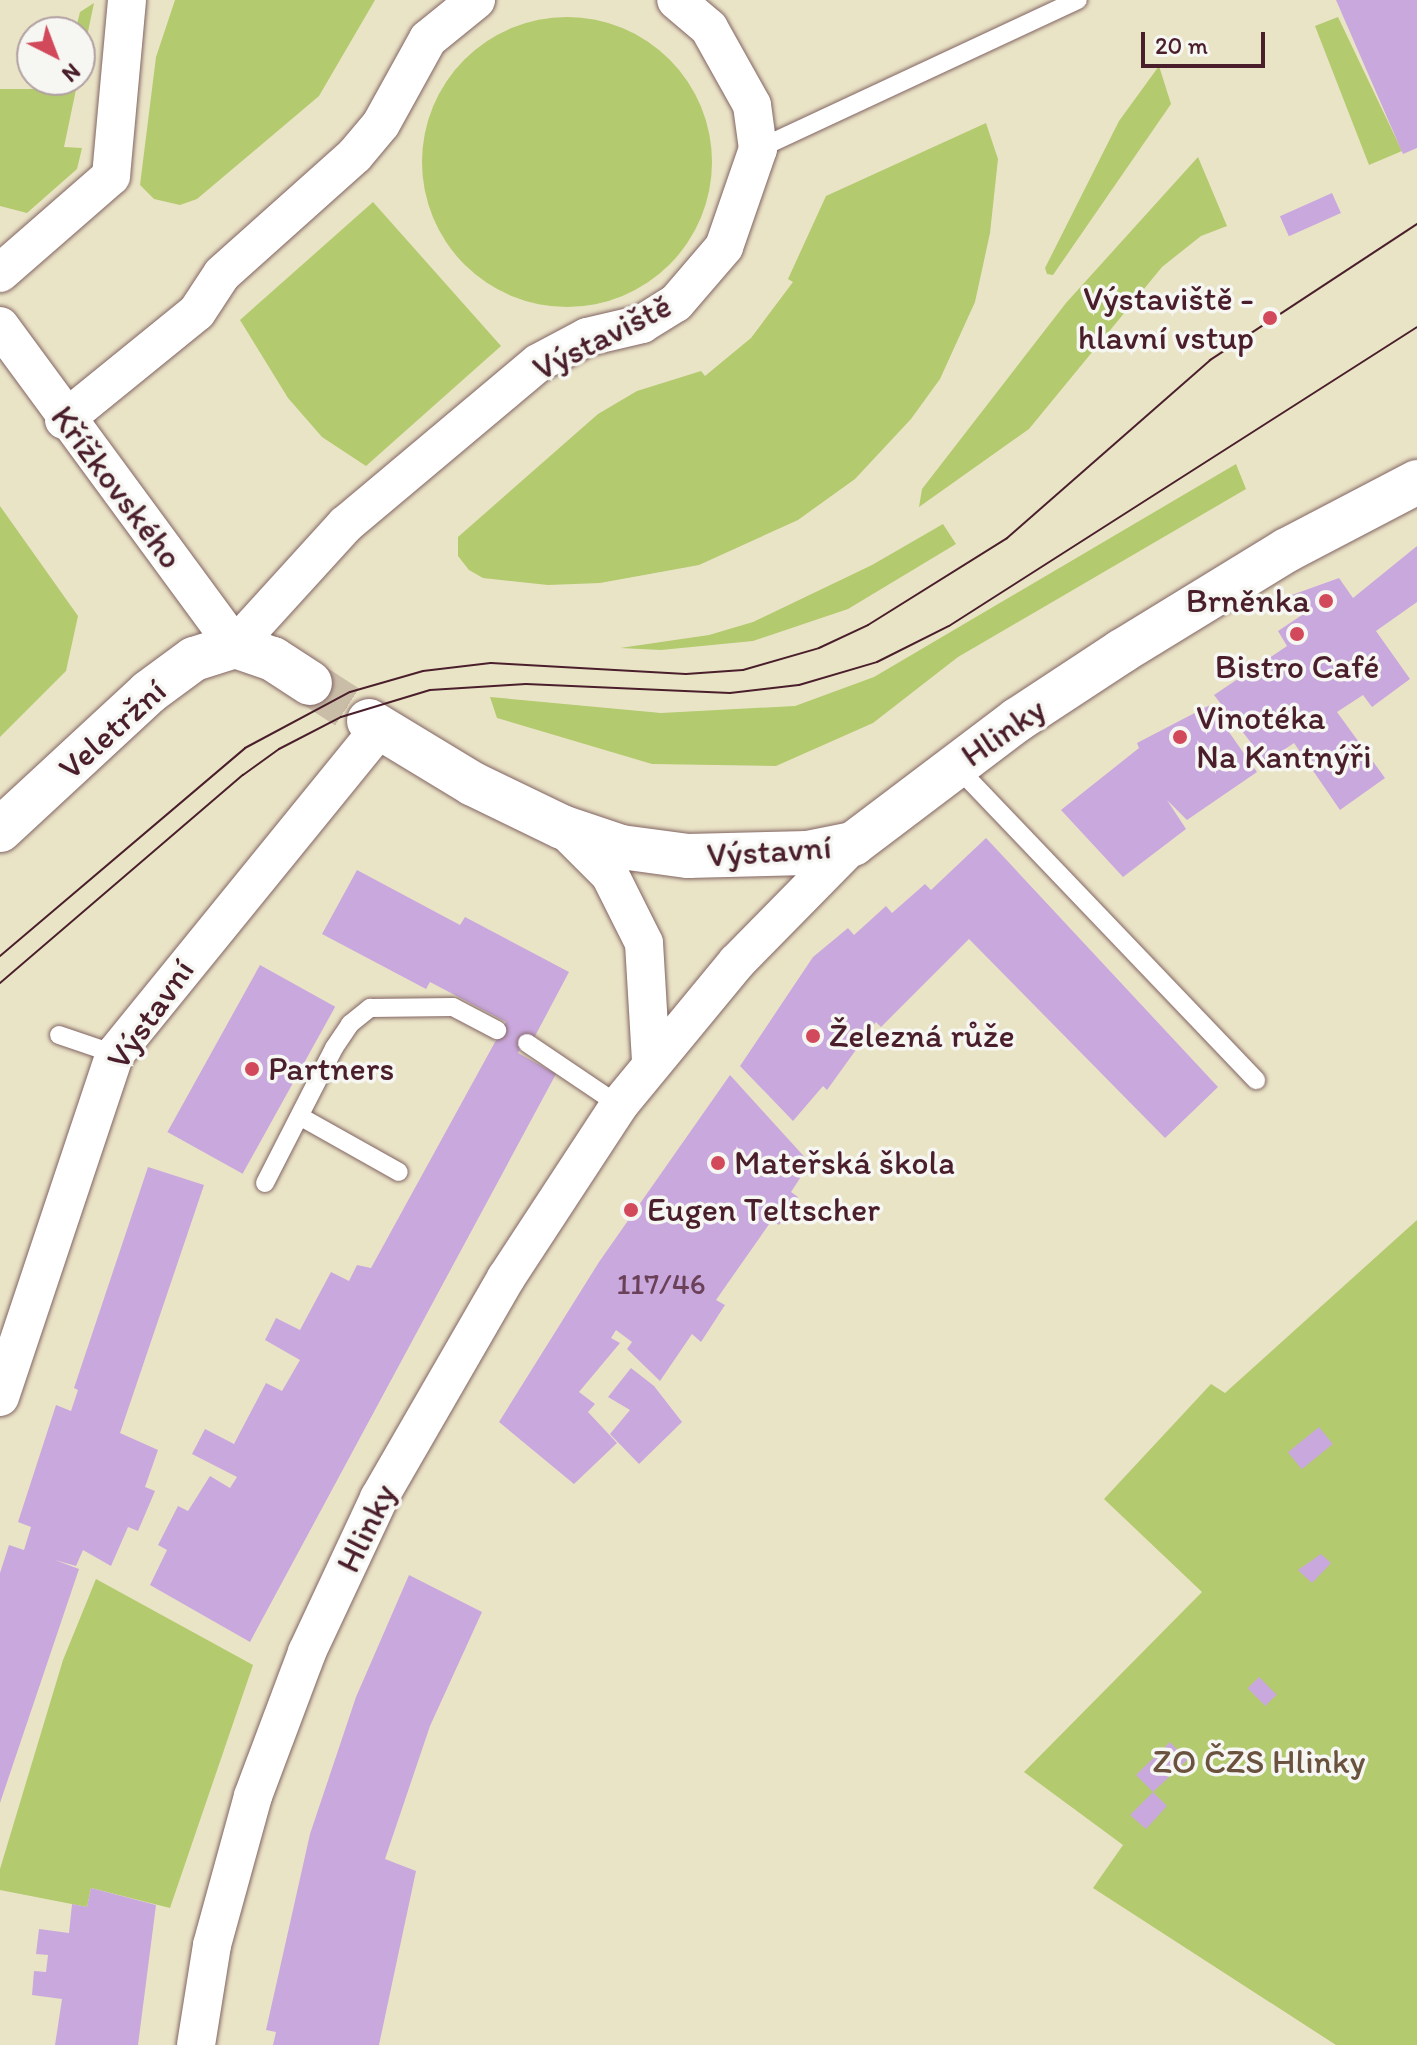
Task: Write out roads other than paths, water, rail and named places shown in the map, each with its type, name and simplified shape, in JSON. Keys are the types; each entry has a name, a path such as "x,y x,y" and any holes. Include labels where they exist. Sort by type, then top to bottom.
{"street":[{"path":"0,273 111,176 127,0"},
{"path":"64,420 197,312 222,274 355,155 381,124 428,39 476,0"},
{"name":"Výstaviště","path":"235,646 345,525 538,363 587,337 642,324 676,303 724,247 758,149 752,105 735,65 709,28 676,0"},
{"name":"Křížkovského","path":"0,326 64,420 235,646"},
{"name":"Hlinky","path":"196,2045 212,1945 237,1848 286,1703 330,1602 379,1498 460,1355 619,1105 651,1062 747,951 853,844 955,765 1142,638 1287,550 1417,482"},
{"path":"235,646 273,659 310,683"},
{"name":"Veletržní","path":"0,830 149,692 194,659 235,646"},
{"name":"Výstavní","path":"0,1397 115,1054 374,724 473,784 562,827 658,856 807,853 853,844"},
{"path":"562,827 610,875 644,943 651,1062"}],"lane":[{"path":"758,149 1078,0"},
{"path":"955,765 1256,1080"},
{"path":"265,1183 334,1048 350,1024 370,1008 453,1007 497,1030"},
{"path":"59,1035 115,1054"},
{"path":"527,1043 619,1105"},
{"path":"301,1117 399,1172"}],"tunnel":[{"path":"310,683 369,721"}],"tram line":[{"path":"0,956 245,748 350,692 423,671 491,663 686,674 743,670 819,648 868,625 1007,538 1210,360 1417,224"},
{"path":"0,983 243,775 279,749 341,717 430,690 526,684 730,693 799,685 877,662 949,626 1417,327"}],"place":[{"name":"Výstaviště - hlavní vstup","path":"1270,318"},
{"name":"Brněnka","path":"1326,601"},
{"name":"Bistro Café","path":"1297,634"},
{"name":"Vinotéka Na Kantnýři","path":"1180,737"},
{"name":"Železná růže","path":"813,1036"},
{"name":"Partners","path":"252,1069"},
{"name":"Mateřská škola","path":"718,1163"},
{"name":"Eugen Teltscher","path":"631,1210"}],"park label":[{"name":"ZO ČZS Hlinky","path":"1259,1762"}]}
